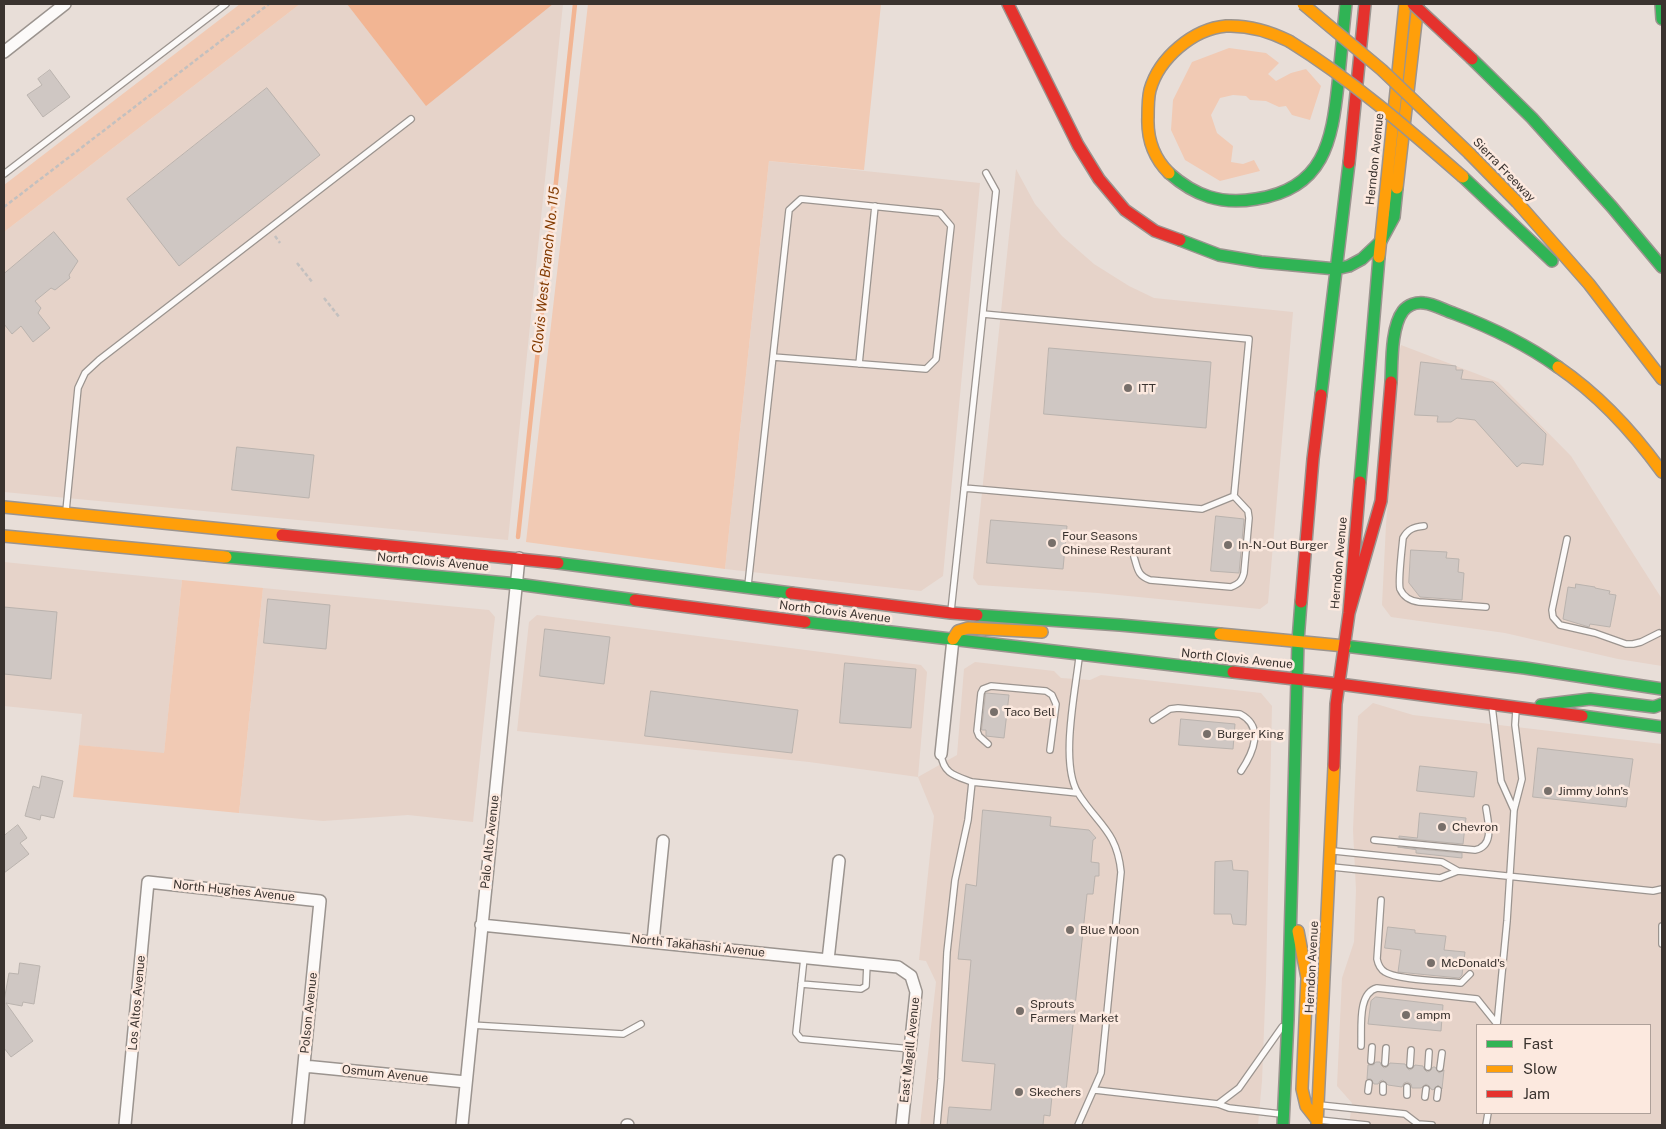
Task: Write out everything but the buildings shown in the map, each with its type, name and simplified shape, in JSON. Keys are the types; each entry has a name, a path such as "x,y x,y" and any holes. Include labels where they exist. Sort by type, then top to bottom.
{"main road":[{"path":"1008,4 1078,145 1099,179 1125,210 1155,231 1188,245 1219,255 1261,262 1336,269 1349,266 1362,259 1381,241 1394,217 1418,4"},
{"name":"Sierra Freeway","path":"1303,4 1382,70 1517,202 1589,284 1662,379"},
{"path":"1346,4 1334,128 1318,165 1299,182 1274,196 1251,201 1212,199 1180,182 1164,169 1154,153 1149,133 1148,114 1150,91 1159,72 1175,50 1192,37 1214,29 1235,26 1259,29 1290,41 1338,72 1405,127 1463,177 1626,332"},
{"name":"Herndon Avenue","path":"1283,1120 1288,1019 1298,641 1313,458 1365,4"},
{"name":"Herndon Avenue","path":"1317,1123 1331,851 1336,709 1349,613 1373,320 1405,4"},
{"path":"1413,4 1472,59 1538,125 1612,207 1662,267"},
{"path":"1661,4 1662,19"},
{"path":"1349,613 1381,500 1394,340 1400,316 1409,306 1419,303 1430,305 1486,327 1532,350 1584,387 1648,452 1662,472"},
{"name":"North Clovis Avenue","path":"4,507 519,558 951,613 1120,625 1344,646 1525,668 1662,689"},
{"name":"North Clovis Avenue","path":"4,536 517,584 831,626 953,639 1080,656 1298,679 1662,727"},
{"path":"953,639 956,632 960,629 968,628 1056,632 1120,625"},
{"path":"1517,708 1590,699 1654,708 1662,704"},
{"path":"1291,890 1307,978 1302,1089 1306,1106 1317,1123"},
{"path":"1283,1120 1296,1123"}],"street":[{"path":"4,52 65,4"},
{"name":"Palo Alto Avenue","path":"462,1125 519,558"},
{"path":"941,754 953,639"},
{"path":"653,941 663,840"},
{"path":"828,960 839,860"},
{"name":"North Hughes Avenue","path":"148,882 320,901"},
{"name":"Los Altos Avenue","path":"125,1125 148,882"},
{"name":"Polson Avenue","path":"298,1125 320,901"},
{"name":"North Takahashi Avenue","path":"482,925 898,967 912,976"},
{"name":"East Magill Avenue","path":"902,1125 916,992 912,976"},
{"name":"Osmum Avenue","path":"304,1066 466,1082"}],"lane":[{"path":"4,174 226,4"},
{"path":"65,513 78,388 85,373 99,360 411,118"},
{"path":"951,613 996,191 986,173"},
{"path":"748,587 773,357 789,210 801,199 874,206 940,213 951,226 936,359 926,369 773,357"},
{"path":"859,364 874,206"},
{"path":"983,314 1249,339 1234,496 1248,511 1249,518 1243,578 1237,585 1231,587 1150,580 1142,577 1138,572 1134,557"},
{"path":"964,488 1202,509 1234,496"},
{"path":"1424,526 1414,527 1406,532 1403,538 1400,588 1405,596 1410,601 1486,607"},
{"path":"1567,538 1552,610 1554,620 1560,624 1595,633 1626,644 1641,642 1659,633"},
{"path":"1078,1125 1101,1073 1121,872 1120,859 1115,844 1109,833 1078,793 1071,773 1068,752 1080,656"},
{"path":"988,744 982,740 977,731 983,689 991,686 1046,691 1052,695 1056,704 1050,750"},
{"path":"1492,705 1501,781 1514,810"},
{"path":"1153,720 1170,709 1178,708 1240,714 1251,723 1254,730 1253,748 1250,757 1241,771"},
{"path":"1497,1024 1514,810 1522,779 1515,725 1517,708"},
{"path":"941,754 944,766 948,771 972,782 1078,793"},
{"path":"937,1125 947,952 955,880 968,820 972,782"},
{"path":"1374,840 1481,849 1489,838 1486,808"},
{"path":"1331,851 1442,862 1458,871 1653,891 1662,888"},
{"path":"1330,867 1440,878 1458,871"},
{"path":"1381,900 1377,959 1382,970 1386,973 1400,976 1461,983 1470,974"},
{"path":"1662,926 1662,944"},
{"path":"804,958 796,1033 801,1039 911,1049"},
{"path":"801,984 861,989 866,986 867,964"},
{"path":"1361,1046 1363,1001 1371,989 1377,988 1477,999 1497,1024"},
{"path":"1218,1104 1239,1088 1288,1019"},
{"path":"471,1025 623,1034 641,1024"},
{"path":"1371,1061 1372,1046"},
{"path":"1385,1062 1386,1048"},
{"path":"1410,1065 1411,1050"},
{"path":"1428,1067 1429,1052"},
{"path":"1440,1068 1442,1053"},
{"path":"1368,1091 1369,1084"},
{"path":"1382,1092 1383,1085"},
{"path":"1407,1095 1408,1087"},
{"path":"1425,1097 1426,1089"},
{"path":"1094,1090 1218,1104 1283,1120"},
{"path":"1437,1098 1438,1090"},
{"path":"1318,1105 1405,1114 1417,1124 1432,1125"},
{"path":"1317,1123 1367,1125"}],"path":[{"path":"4,207 269,4"},
{"path":"275,236 280,243"},
{"path":"296,263 313,283"},
{"path":"324,298 340,318"}],"shaded area":[{"path":"240,4 300,4 4,232 4,185"},
{"path":"300,4 563,4 508,540 4,492 4,232"},
{"path":"347,4 553,4 426,106"},
{"path":"588,4 881,4 864,170 769,161 725,569 526,542"},
{"path":"1229,48 1266,53 1279,63 1268,74 1276,81 1291,73 1306,69 1321,86 1310,120 1292,115 1286,106 1279,107 1266,101 1250,100 1246,96 1233,95 1220,98 1211,115 1217,133 1233,146 1231,162 1243,164 1254,160 1260,171 1220,181 1185,160 1171,130 1173,100 1192,62"},
{"path":"769,161 980,183 943,576 921,591 725,569"},
{"path":"1016,169 1035,204 1062,236 1094,264 1129,286 1154,298 1293,312 1268,603 1260,609 1098,593 978,585 973,578"},
{"path":"1401,345 1498,382 1571,456 1662,599 1662,666 1618,659 1505,633 1391,617 1382,605 1386,525"},
{"path":"4,562 182,580 164,754 79,745 82,714 4,706"},
{"path":"182,580 263,588 239,813 73,797 79,745 164,753"},
{"path":"263,588 489,610 495,617 473,822 408,815 323,821 239,813"},
{"path":"537,615 921,665 927,672 918,777 809,762 517,731 529,622"},
{"path":"975,662 1054,671 1061,678 1090,680 1101,675 1261,693 1272,706 1266,979 1262,1081 1258,1125 920,1125 936,982 926,961 919,960 934,816 918,777 957,755 964,669"},
{"path":"1373,703 1413,715 1662,744 1662,1125 1349,1125 1352,1103 1337,1086 1342,978 1354,942 1356,890 1353,830 1358,716"}],"waterway":[{"name":"Clovis West Branch No. 115","path":"518,537 575,4"}],"traffic: fast":[{"path":"1169,173 1199,193 1231,201 1243,201 1279,194 1297,185 1310,173 1320,159 1332,125 1336,105 1346,4"},
{"path":"1661,4 1662,19"},
{"path":"1472,59 1532,118 1612,207 1662,267"},
{"path":"1321,395 1349,163"},
{"path":"1463,177 1552,261"},
{"path":"1180,240 1219,255 1261,262 1336,269 1349,266 1362,259 1381,241 1394,217 1397,188"},
{"path":"1360,482 1379,257"},
{"path":"1391,382 1396,326 1403,311 1418,303 1435,306 1494,330 1520,343 1558,367"},
{"path":"226,557 517,584 635,600"},
{"path":"558,563 791,593"},
{"path":"1283,1125 1288,1019 1298,641 1301,602"},
{"path":"977,615 1220,634"},
{"path":"805,622 1233,672"},
{"path":"1345,646 1525,668 1662,689"},
{"path":"1541,705 1590,699 1654,707 1662,704"},
{"path":"1582,716 1662,727"}],"traffic: slow":[{"path":"1303,4 1382,70 1470,154"},
{"path":"1379,257 1405,4"},
{"path":"1397,188 1418,4"},
{"path":"1169,173 1155,154 1150,140 1148,125 1150,90 1154,78 1169,56 1190,39 1201,33 1226,26 1258,29 1289,41"},
{"path":"1289,41 1357,88 1463,177"},
{"path":"1470,154 1517,202 1589,284 1662,379"},
{"path":"1558,367 1615,415 1662,472"},
{"path":"4,507 282,535"},
{"path":"4,536 226,557"},
{"path":"953,639 958,631 968,628 1042,632"},
{"path":"1220,634 1345,646"},
{"path":"1317,1125 1334,766"},
{"path":"1298,931 1307,978 1302,1089 1306,1106 1317,1120"}],"traffic: jam":[{"path":"1008,4 1078,145 1099,179 1125,210 1155,231 1180,240"},
{"path":"1349,163 1365,4"},
{"path":"1413,4 1472,59"},
{"path":"1349,613 1381,501 1391,382"},
{"path":"1301,602 1313,459 1321,395"},
{"path":"1334,766 1336,704 1349,613 1360,482"},
{"path":"282,535 558,563"},
{"path":"791,593 977,615"},
{"path":"635,600 805,622"},
{"path":"1233,672 1339,684"},
{"path":"1339,684 1582,716"}],"place":[{"name":"ITT","path":"1128,388"},
{"name":"Four Seasons Chinese Restaurant","path":"1052,543"},
{"name":"In-N-Out Burger","path":"1228,545"},
{"name":"Taco Bell","path":"994,712"},
{"name":"Burger King","path":"1207,734"},
{"name":"Jimmy John's","path":"1548,791"},
{"name":"Chevron","path":"1442,827"},
{"name":"Blue Moon","path":"1070,930"},
{"name":"McDonald's","path":"1431,963"},
{"name":"Sprouts Farmers Market","path":"1020,1011"},
{"name":"ampm","path":"1406,1015"},
{"name":"Skechers","path":"1019,1092"}]}
